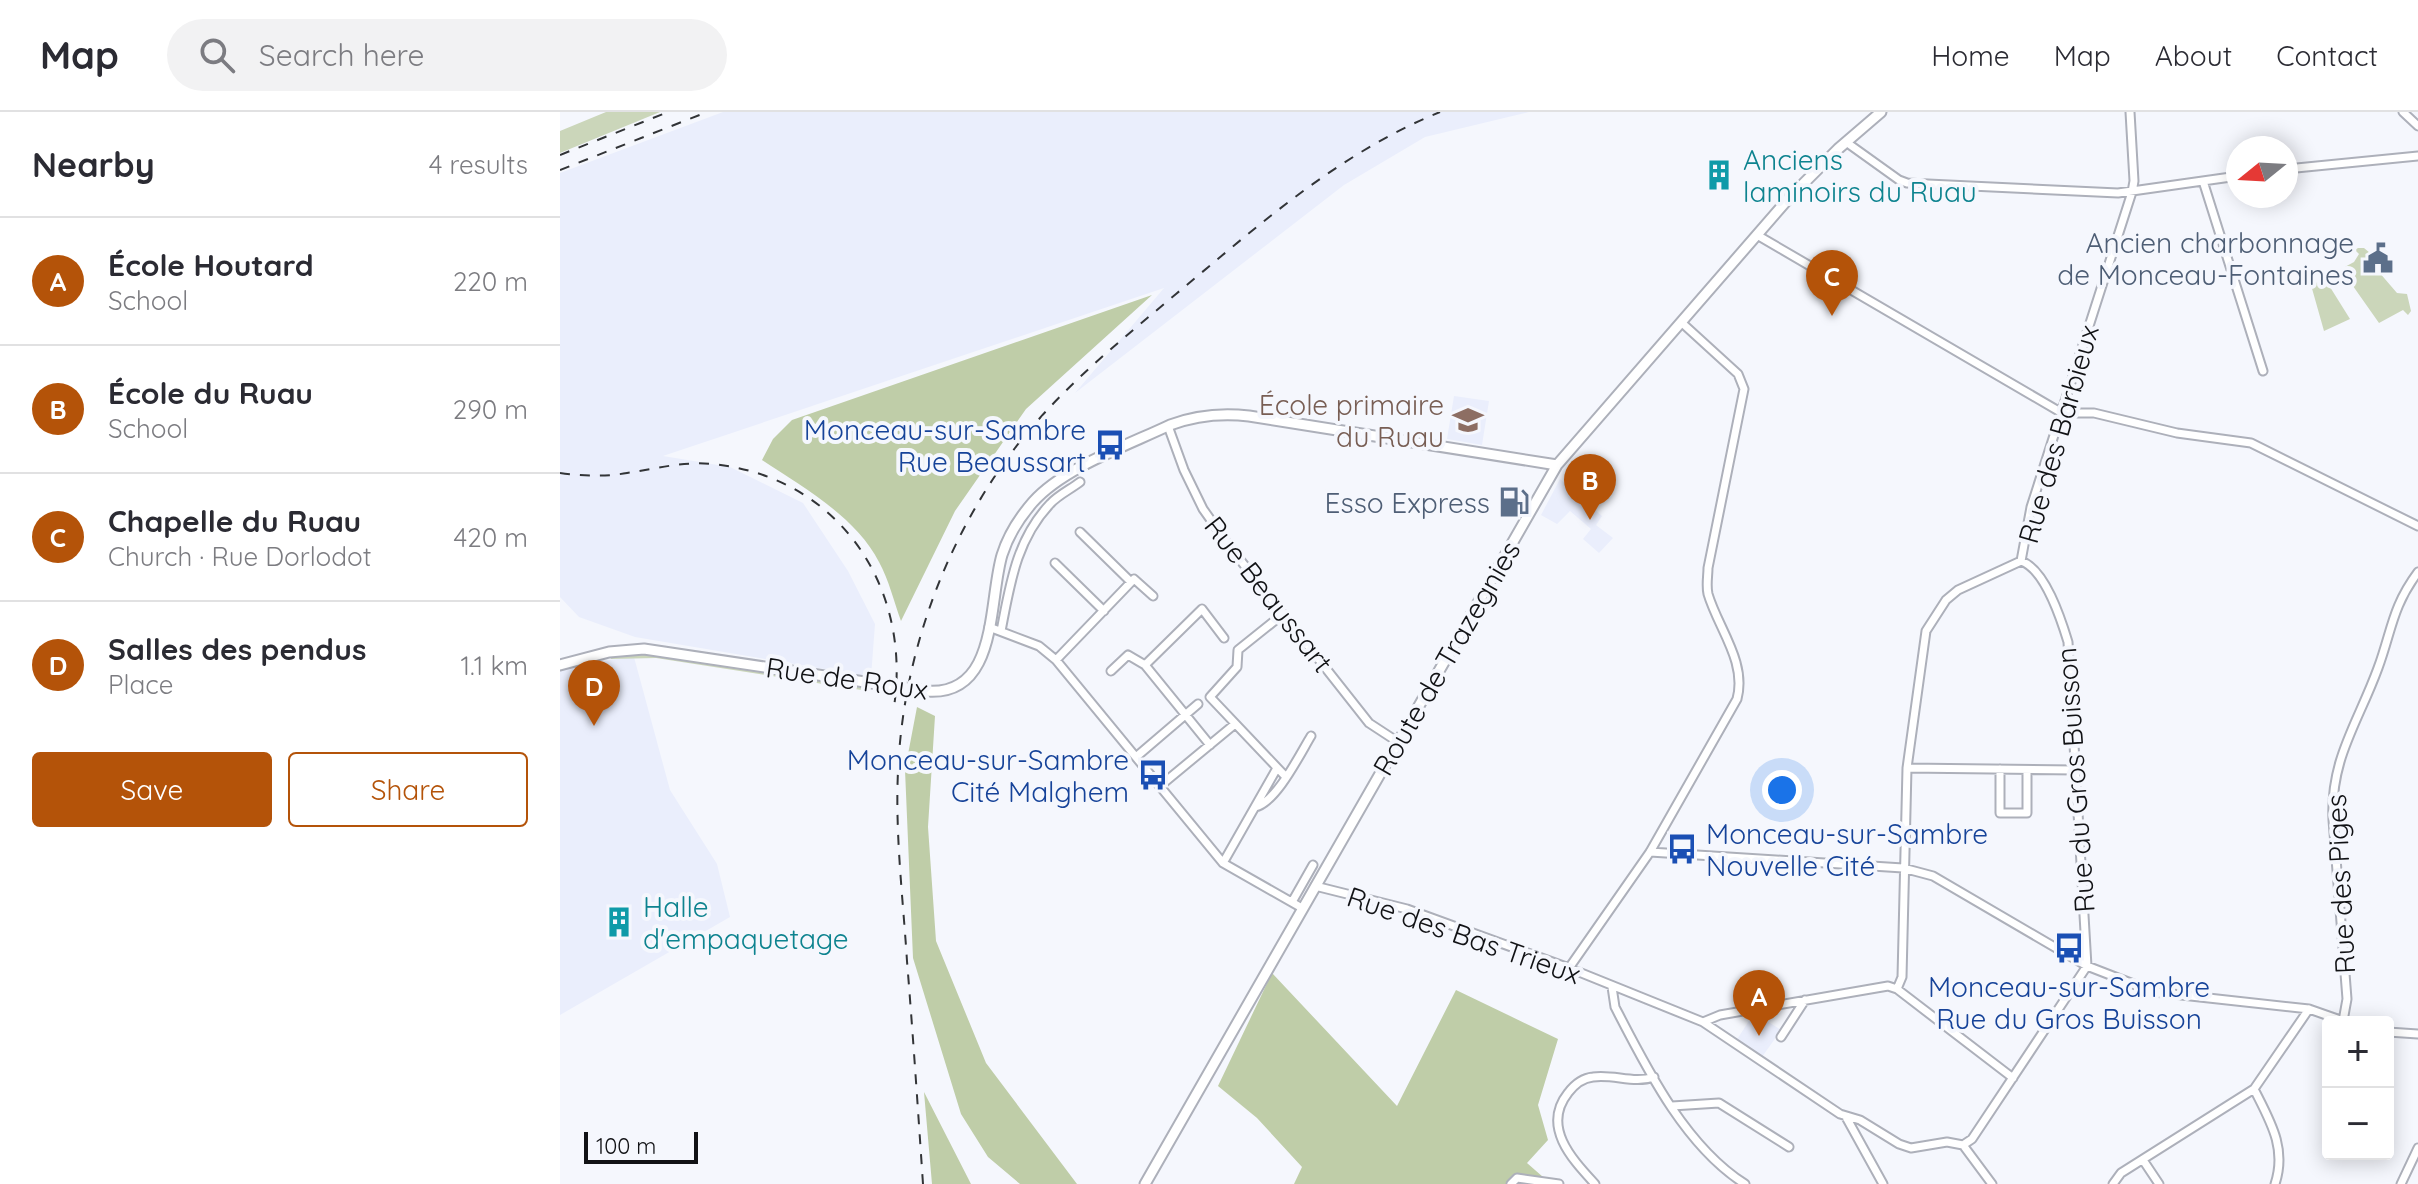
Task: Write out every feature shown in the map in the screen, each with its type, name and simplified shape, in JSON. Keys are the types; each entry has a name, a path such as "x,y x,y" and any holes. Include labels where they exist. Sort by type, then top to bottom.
{"main road":[{"name":"Route de Trazegnies","path":"1145,1184 1557,465 1795,192 1881,112"},
{"name":"Rue de Roux","path":"560,665 609,652 649,650 938,692 957,685 974,672 984,653 1003,551 1032,503 1061,478 1168,426 1198,418 1246,415 1557,465"}],"street":[{"name":"Rue des Barbieux","path":"1897,989 1902,977 1907,768 1924,642 1935,614 1958,590 2021,561 2031,507 2132,192 2130,112"},
{"path":"2403,112 2418,126"},
{"path":"1846,142 1907,183 2132,192 2226,178"},
{"path":"2298,168 2418,156"},
{"path":"2203,181 2263,371"},
{"path":"1757,235 2062,413 2103,414 2177,433 2251,443 2418,526"},
{"path":"1569,968 1650,852 1737,699 1741,685 1738,668 1707,590 1708,568 1744,389 1738,374 1681,322"},
{"name":"Rue Beaussart","path":"1168,426 1203,509 1230,547 1369,723 1398,742"},
{"path":"1001,631 1013,567 1028,533 1051,502 1080,482"},
{"path":"1080,532 1131,582"},
{"name":"Rue du Gros Buisson","path":"2021,561 2031,565 2038,573 2068,642 2087,966"},
{"path":"1055,563 1104,611"},
{"name":"Rue des Piges","path":"2345,1016 2347,999 2333,820 2335,775 2379,665 2397,605 2418,572"},
{"path":"1056,660 1134,579 1153,596"},
{"path":"1145,665 1202,609 1224,638"},
{"path":"1283,614 1238,650 1237,667 1210,697 1286,777"},
{"path":"989,627 1039,646 1056,660 1223,863 1302,908"},
{"path":"1111,671 1128,655 1145,665 1210,745"},
{"path":"1136,757 1198,704"},
{"path":"1160,786 1235,724"},
{"path":"1255,807 1263,805 1286,777 1311,736"},
{"path":"1223,863 1277,768"},
{"path":"1907,768 2075,770"},
{"path":"2000,769 2000,813 2027,813 2027,770"},
{"path":"1650,852 1903,868 1933,876 2087,966 2154,992 2309,1009 2330,1016"},
{"path":"1292,902 1313,865"},
{"name":"Rue des Bas Trieux","path":"1315,886 1407,909 1569,968 1703,1022 1846,1117 1860,1120 1899,1144 1911,1148 1947,1142 1963,1145"},
{"path":"1992,1184 1963,1145 1972,1139 2087,966"},
{"path":"1703,1022 1720,1015 1888,986 1897,989 2013,1078"},
{"path":"1612,987 1615,1007 1672,1106 1702,1150 1745,1184"},
{"path":"1781,1037 1805,1000"},
{"path":"2113,1184 2121,1173 2254,1089 2309,1009"},
{"path":"2394,1032 2418,1034"},
{"path":"1595,1184 1563,1145 1558,1130 1559,1111 1565,1097 1581,1081 1593,1077 1644,1081 1654,1077"},
{"path":"2254,1089 2276,1133 2280,1167 2275,1184"},
{"path":"1672,1106 1719,1103 1789,1147"},
{"path":"1846,1117 1883,1184"},
{"path":"2401,1184 2418,1148"},
{"path":"2143,1160 2159,1184"},
{"path":"1511,1184 1517,1178 1559,1184"}],"shaded area":[{"path":"723,112 1529,112 1425,137 1344,185 1075,393 1164,288 663,456 730,467 803,503 848,571 875,624 871,677 635,637 579,617 560,597 560,173"},
{"name":"École primaire du Ruau","path":"1454,396 1489,401 1482,445 1447,439"},
{"path":"1560,479 1602,516 1596,525 1613,538 1599,553 1583,539 1591,529 1570,511 1557,524 1541,515"},
{"path":"634,657 670,790 717,864 730,917 560,1015 560,671 586,663"},
{"path":"1754,1013 1781,1030 1762,1057 1736,1041"}],"green space":[{"path":"606,112 660,112 560,153 560,131"},
{"path":"2358,248 2370,253 2366,257 2397,293 2407,294 2411,311 2408,315 2403,310 2379,323 2341,269 2354,262 2359,254 2355,250"},
{"path":"2325,279 2350,319 2324,331 2311,285"},
{"path":"1152,295 1026,409 955,511 901,621 883,569 857,531 811,492 762,460 773,439 792,420"},
{"path":"639,654 869,688 868,691 656,658 611,659 610,656"},
{"path":"917,707 935,716 928,827 936,941 986,1063 1077,1184 1020,1184 988,1157 961,1114 913,958 905,770"},
{"path":"1272,973 1397,1106 1456,990 1558,1039 1538,1105 1548,1140 1527,1163 1551,1184 1294,1184 1302,1167 1257,1118 1218,1086"},
{"path":"924,1092 971,1184 932,1184"}],"railway":[{"path":"560,155 668,112"},
{"path":"560,170 707,112"},
{"path":"923,1184 900,866 898,771 902,728 919,642 949,560 968,521 1015,448 1091,366 1301,192 1368,148 1440,112"},
{"path":"560,473 610,475 701,463 757,473 796,490 830,514 857,545 878,580 891,620 897,662 894,707"}],"place":[{"name":"Anciens laminoirs du Ruau","path":"1719,175"},
{"name":"Ancien charbonnage de Monceau-Fontaines","path":"2378,258"},
{"name":"Chapelle du Ruau","path":"1832,316"},
{"name":"École primaire du Ruau","path":"1468,420"},
{"name":"Monceau-sur-Sambre Rue Beaussart","path":"1110,445"},
{"name":"Esso Express","path":"1514,502"},
{"name":"École du Ruau","path":"1590,520"},
{"name":"Salles des pendus","path":"594,726"},
{"name":"Monceau-sur-Sambre Cité Malghem","path":"1153,775"},
{"name":"Monceau-sur-Sambre Nouvelle Cité","path":"1682,849"},
{"name":"Halle d'empaquetage","path":"619,922"},
{"name":"Monceau-sur-Sambre Rue du Gros Buisson","path":"2069,948"},
{"name":"École Houtard","path":"1759,1036"}]}
